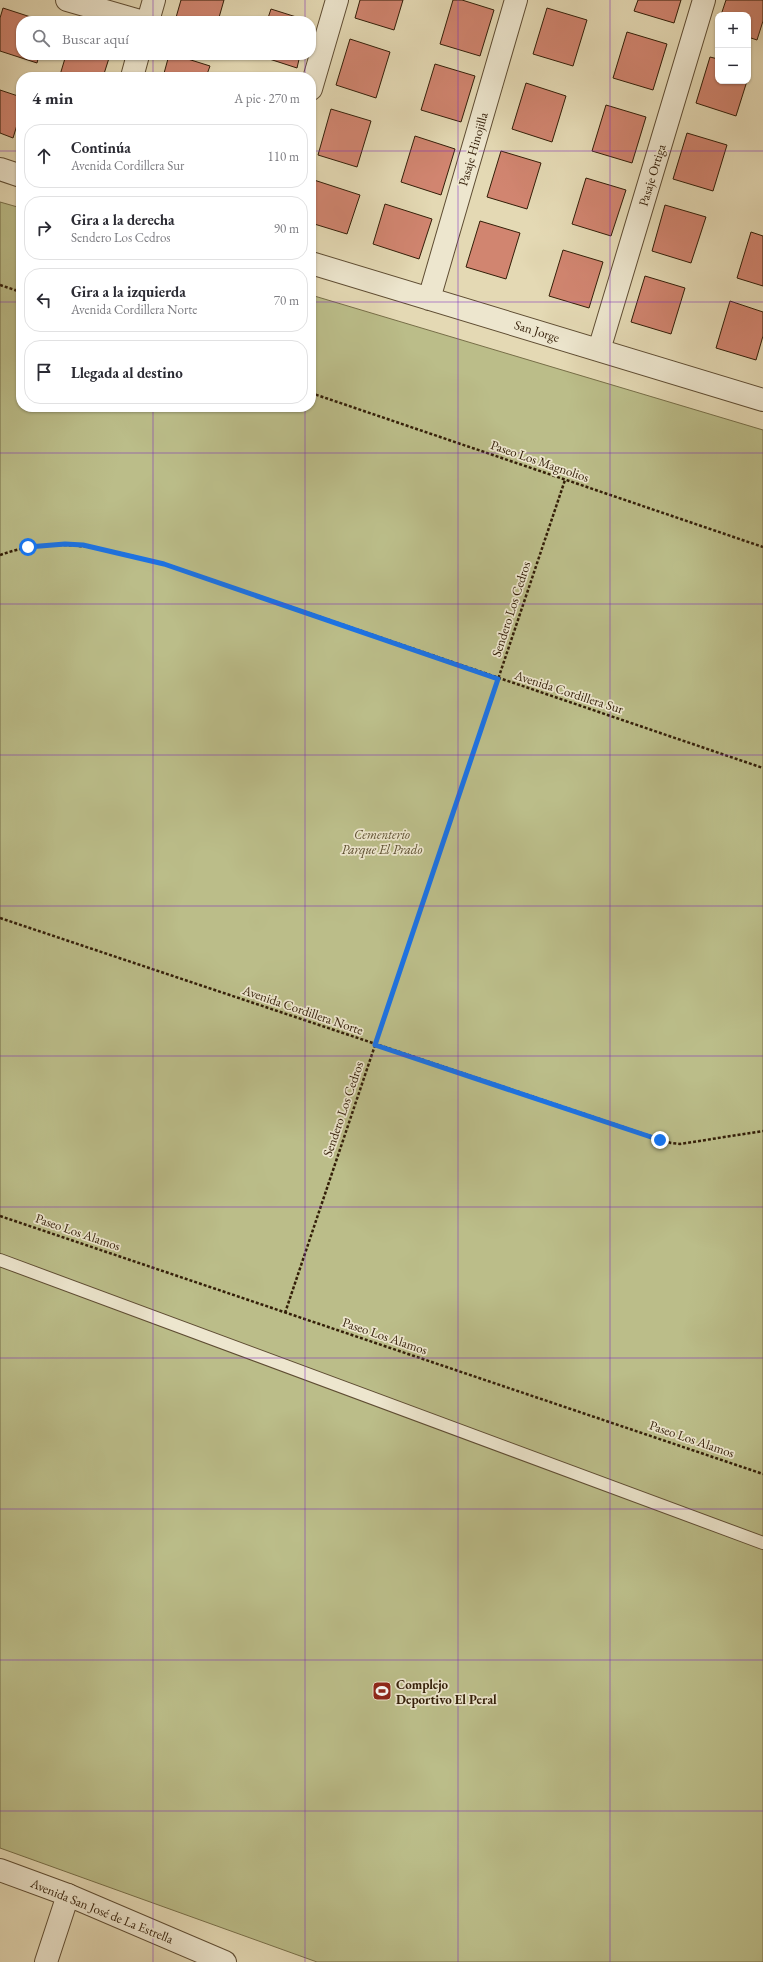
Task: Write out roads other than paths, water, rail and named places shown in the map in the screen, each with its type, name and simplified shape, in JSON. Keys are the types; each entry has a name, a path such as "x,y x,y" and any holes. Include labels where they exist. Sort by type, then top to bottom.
{"street":[{"path":"67,0 123,16"},
{"path":"149,16 154,0"},
{"path":"316,72 337,0"},
{"name":"Pasaje Hinojilla","path":"429,299 516,0"},
{"name":"Pasaje Ortiga","path":"599,350 704,0"},
{"path":"133,72 137,60"},
{"path":"0,169 16,174"},
{"name":"San Jorge","path":"316,265 763,400"},
{"name":"Avenida San José de La Estrella","path":"0,1870 68,1895 225,1962"},
{"path":"46,1962 68,1895"}],"lane":[{"path":"0,1260 763,1543"}],"place":[{"name":"Complejo Deportivo El Peral","path":"382,1691"}],"park label":[{"name":"Cementerio Parque El Prado","path":"382,842"}]}
